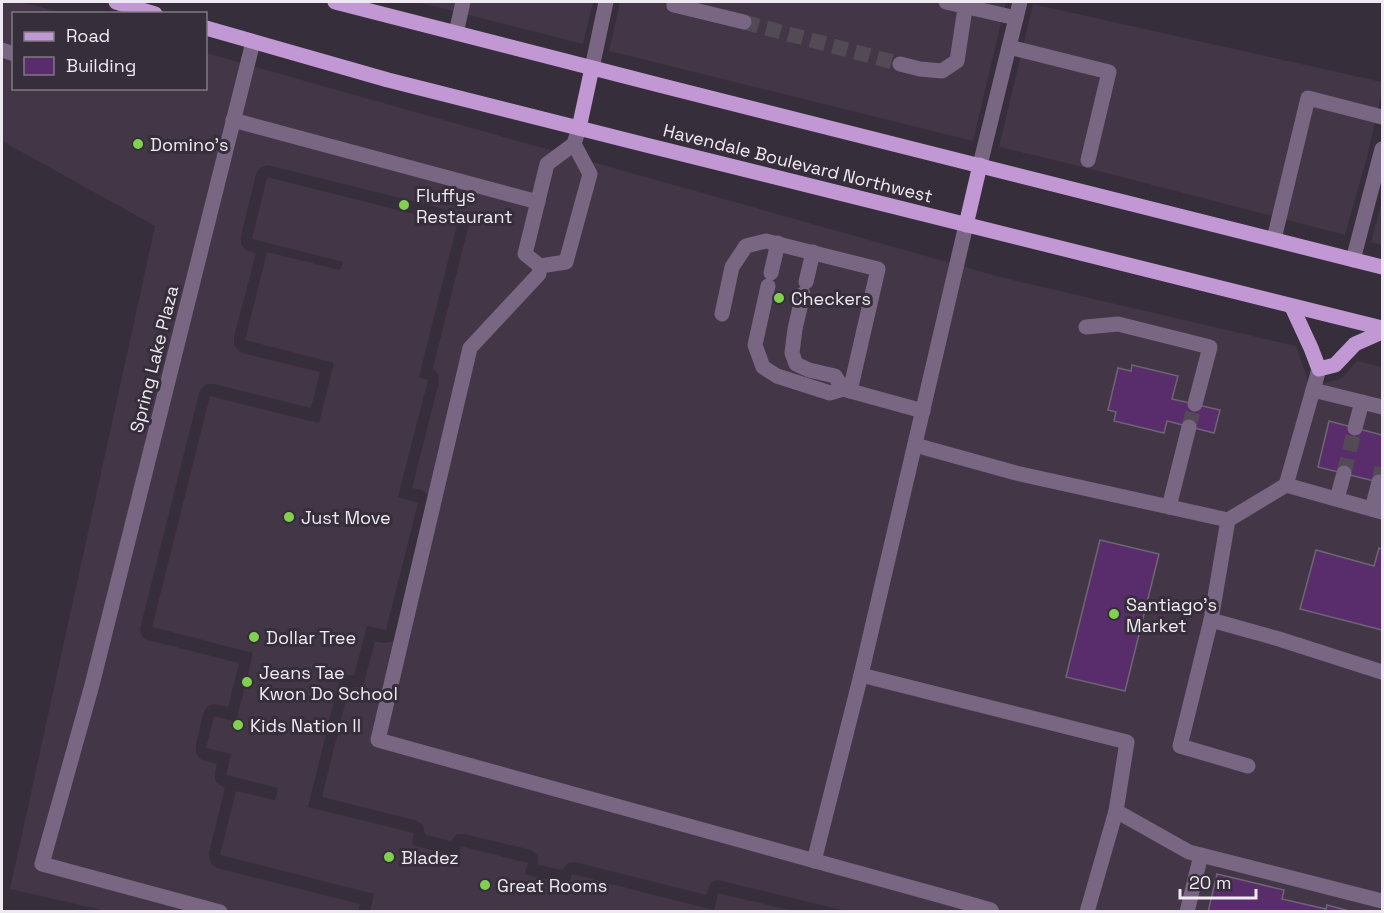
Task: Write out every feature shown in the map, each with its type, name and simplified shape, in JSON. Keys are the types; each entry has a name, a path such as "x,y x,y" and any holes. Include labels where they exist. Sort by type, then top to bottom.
{"main road":[{"path":"116,2 148,12"},
{"path":"335,2 367,6 456,33 592,68 1383,267"},
{"name":"Havendale Boulevard Northwest","path":"207,28 400,83 1383,330"},
{"path":"579,128 592,68"},
{"path":"966,225 980,165"},
{"path":"1292,307 1319,369 1335,365 1355,344 1383,330"}],"street":[{"path":"456,33 463,2"},
{"path":"592,68 606,2"},
{"path":"674,2 674,5 725,9 744,22"},
{"path":"946,2 966,4 1016,18"},
{"path":"980,165 1020,2"},
{"path":"900,64 942,71 957,61 966,4"},
{"name":"Spring Lake Plaza","path":"220,912 42,864 92,685 253,42"},
{"path":"1009,47 1109,72 1088,160"},
{"path":"1274,239 1308,98 1383,117"},
{"path":"233,120 538,202"},
{"path":"574,144 590,174 566,262 540,266 525,254 547,164 574,144 579,128"},
{"path":"1353,260 1383,149"},
{"path":"814,861 861,675 966,225"},
{"path":"722,314 732,267 746,246 766,241 778,243 878,269 846,390"},
{"path":"778,243 755,345 764,367 777,376 830,393 846,390 923,411"},
{"path":"813,252 795,329 792,353 796,364 808,370 835,376 846,390"},
{"path":"540,266 539,274 470,348 378,741 992,912"},
{"path":"1086,327 1118,324 1210,347 1195,404"},
{"path":"915,445 1016,474 1228,520 1286,485 1319,369"},
{"path":"1313,390 1383,407"},
{"path":"1355,428 1362,402"},
{"path":"1168,507 1189,427"},
{"path":"1337,499 1344,474"},
{"path":"1286,485 1377,510 1379,482"},
{"path":"1228,520 1211,620 1180,746 1248,766"},
{"path":"1211,620 1383,672"},
{"path":"861,675 1127,742 1116,811 1087,912"},
{"path":"1116,811 1189,852 1383,901"},
{"path":"1187,912 1201,855"}],"shaded area":[{"path":"2,2 21,2 59,12 12,12 12,90 207,90 207,53 1004,278 1296,346 1308,386 1337,380 1344,376 1357,361 1382,367 1382,911 846,911 718,880 711,883 706,895 575,862 568,863 562,870 538,865 538,857 531,850 464,834 457,834 451,841 425,835 423,825 417,821 322,797 349,688 358,687 364,682 375,641 390,642 394,640 397,633 430,501 422,490 412,488 439,382 438,374 433,368 469,224 466,216 460,213 267,165 260,168 256,174 241,236 241,244 245,250 256,253 234,337 234,345 242,353 320,372 311,408 213,384 206,384 200,390 140,629 142,636 148,640 239,663 228,707 214,704 207,707 203,714 196,745 196,753 200,759 217,764 215,780 225,788 209,853 211,864 217,868 360,904 358,911 106,911 10,889 155,226 2,141"},
{"path":"417,2 593,2 583,44"},
{"path":"620,2 1006,2 973,141 609,51"},
{"path":"1033,4 1382,82 1382,92 1366,161 1345,235 999,147"},
{"path":"267,177 457,225 419,377 428,380 398,497 418,503 386,630 367,626 354,676 341,673 308,807 414,833 412,845 458,856 461,846 528,863 525,874 569,885 572,874 714,910 718,893 793,911 370,911 374,894 220,855 236,791 275,800 278,788 226,775 231,754 206,748 214,716 236,722 253,653 152,627 210,396 319,423 334,363 245,340 267,252 340,270 343,262 252,239"},
{"path":"1382,201 1382,245 1371,242"}],"building":[{"path":"1132,365 1178,376 1172,399 1220,410 1214,433 1167,421 1164,433 1114,421 1116,412 1108,410 1118,368 1131,371"},
{"path":"1329,421 1382,435 1382,483 1318,467"},
{"path":"1100,540 1159,554 1125,691 1066,677"},
{"path":"1379,548 1382,549 1382,630 1300,609 1316,550 1374,566"},
{"path":"1217,874 1284,890 1282,899 1326,909 1327,905 1353,912 1208,912"}],"tunnel":[{"path":"744,22 900,64"},
{"path":"1189,427 1195,404"},
{"path":"1344,473 1355,428"},
{"path":"1379,482 1382,467"}],"place":[{"name":"Domino's","path":"138,144"},
{"name":"Fluffys Restaurant","path":"404,205"},
{"name":"Checkers","path":"779,298"},
{"name":"Just Move","path":"289,517"},
{"name":"Santiago's Market","path":"1114,614"},
{"name":"Dollar Tree","path":"254,637"},
{"name":"Jeans Tae Kwon Do School","path":"247,682"},
{"name":"Kids Nation ll","path":"238,725"},
{"name":"Bladez","path":"389,857"},
{"name":"Great Rooms","path":"485,885"}]}
